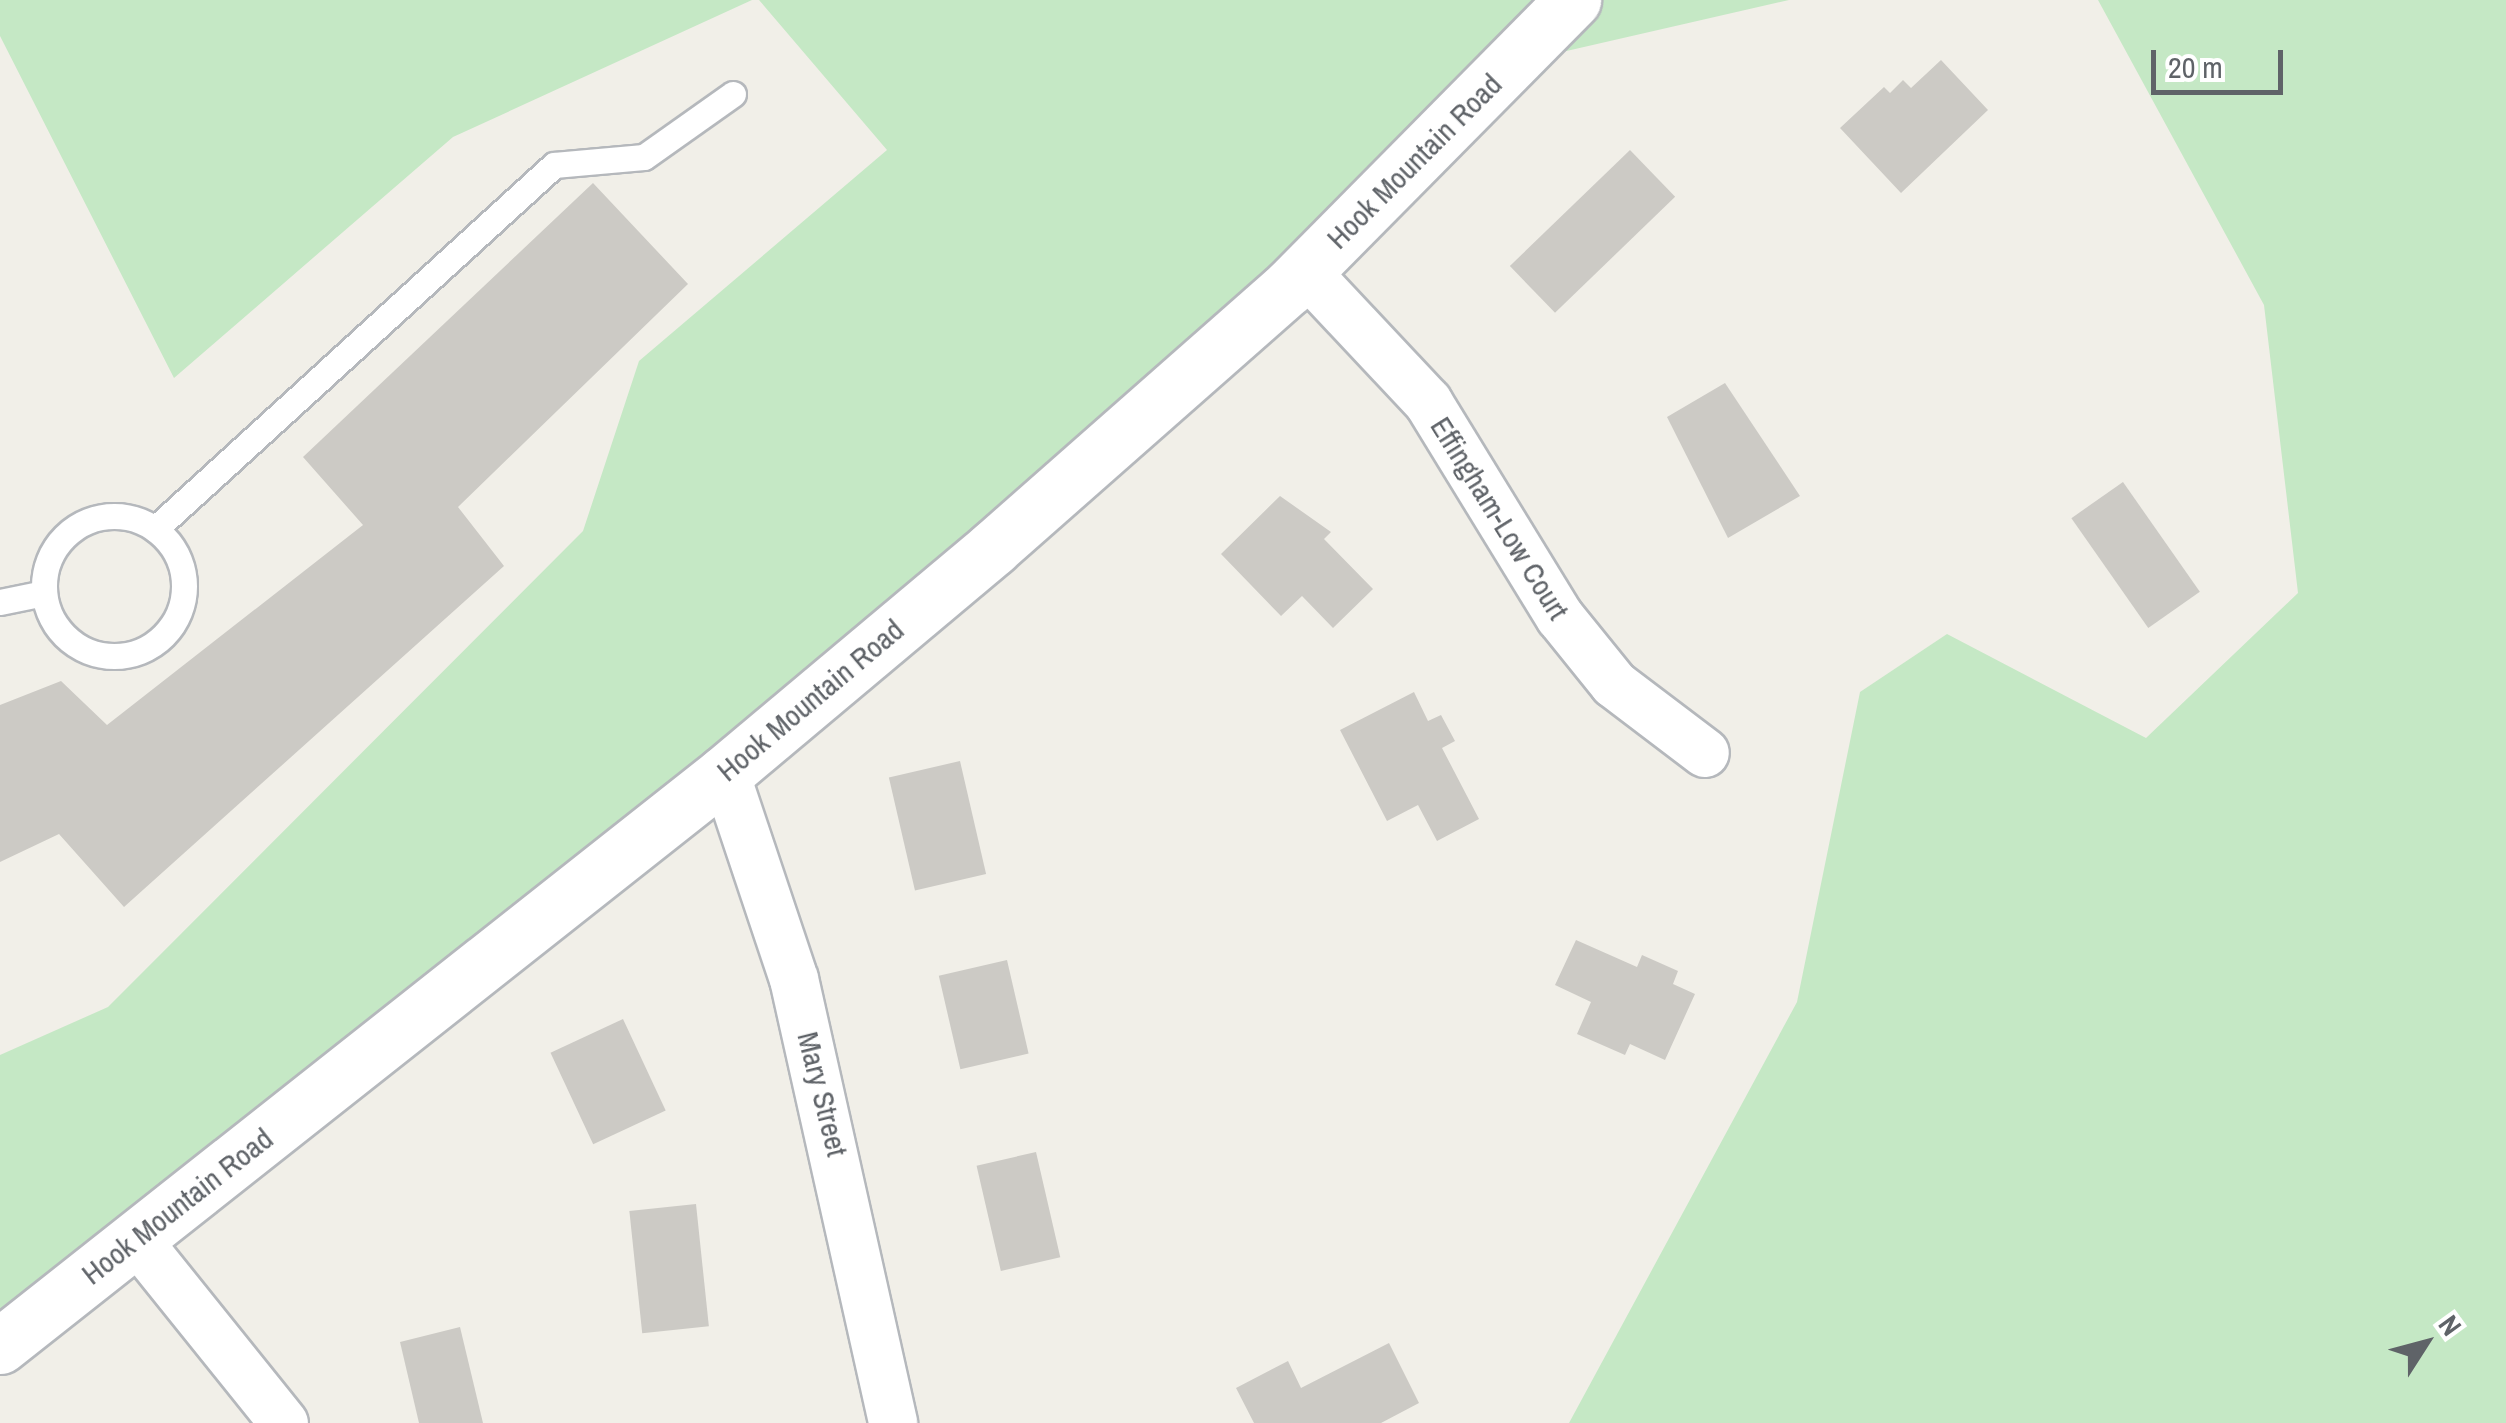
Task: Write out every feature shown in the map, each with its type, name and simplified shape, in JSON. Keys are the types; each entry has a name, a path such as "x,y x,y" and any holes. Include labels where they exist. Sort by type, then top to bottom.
{"street":[{"name":"Hook Mountain Road","path":"0,1346 725,772 1305,270 1572,0"},
{"name":"Effingham-Low Court","path":"1305,270 1428,402 1560,618 1603,670 1705,753"},
{"name":"Mary Street","path":"725,772 798,998 894,1423"},
{"path":"136,1239 284,1423"}],"lane":[{"path":"155,529 554,165 644,157 732,94"},
{"path":"134,518 155,529 171,546 184,590 172,622 149,646 104,656 82,648 64,635 44,593 54,548 89,520 134,518"},
{"path":"0,602 44,593"}],"green space":[{"path":"0,0 752,0 453,137 174,378 0,36"},
{"path":"759,0 1789,0 1488,69 1015,538 0,1358 0,1055 108,1007 583,531 639,361 887,150"},
{"path":"2098,0 2506,0 2506,1423 1569,1423 1797,1002 1860,692 1947,634 2146,738 2298,593 2264,305"}],"building":[{"path":"1941,60 1988,110 1901,193 1840,128 1884,87 1890,93 1903,80 1911,88"},
{"path":"1630,150 1675,197 1555,313 1510,266"},
{"path":"593,183 688,284 458,507 504,566 124,907 59,834 0,862 0,705 61,681 107,725 363,525 303,457"},
{"path":"1725,383 1800,496 1728,538 1667,417"},
{"path":"2123,482 2200,592 2148,628 2071,518"},
{"path":"1280,496 1331,532 1324,539 1373,589 1333,628 1302,596 1281,616 1221,554"},
{"path":"1414,692 1428,721 1441,715 1455,741 1442,748 1479,819 1437,841 1418,805 1387,821 1340,730"},
{"path":"960,761 986,874 915,890 889,777"},
{"path":"1576,940 1637,967 1642,955 1678,971 1673,984 1695,994 1665,1060 1630,1044 1625,1055 1577,1034 1591,1002 1555,985"},
{"path":"1007,960 1029,1054 960,1069 939,976"},
{"path":"623,1019 666,1111 593,1144 550,1053"},
{"path":"1036,1152 1060,1257 1001,1271 977,1166"},
{"path":"696,1204 709,1326 642,1333 629,1211"},
{"path":"460,1327 483,1423 419,1423 400,1342"},
{"path":"1389,1343 1419,1403 1381,1423 1254,1423 1236,1388 1288,1361 1301,1388"}]}
